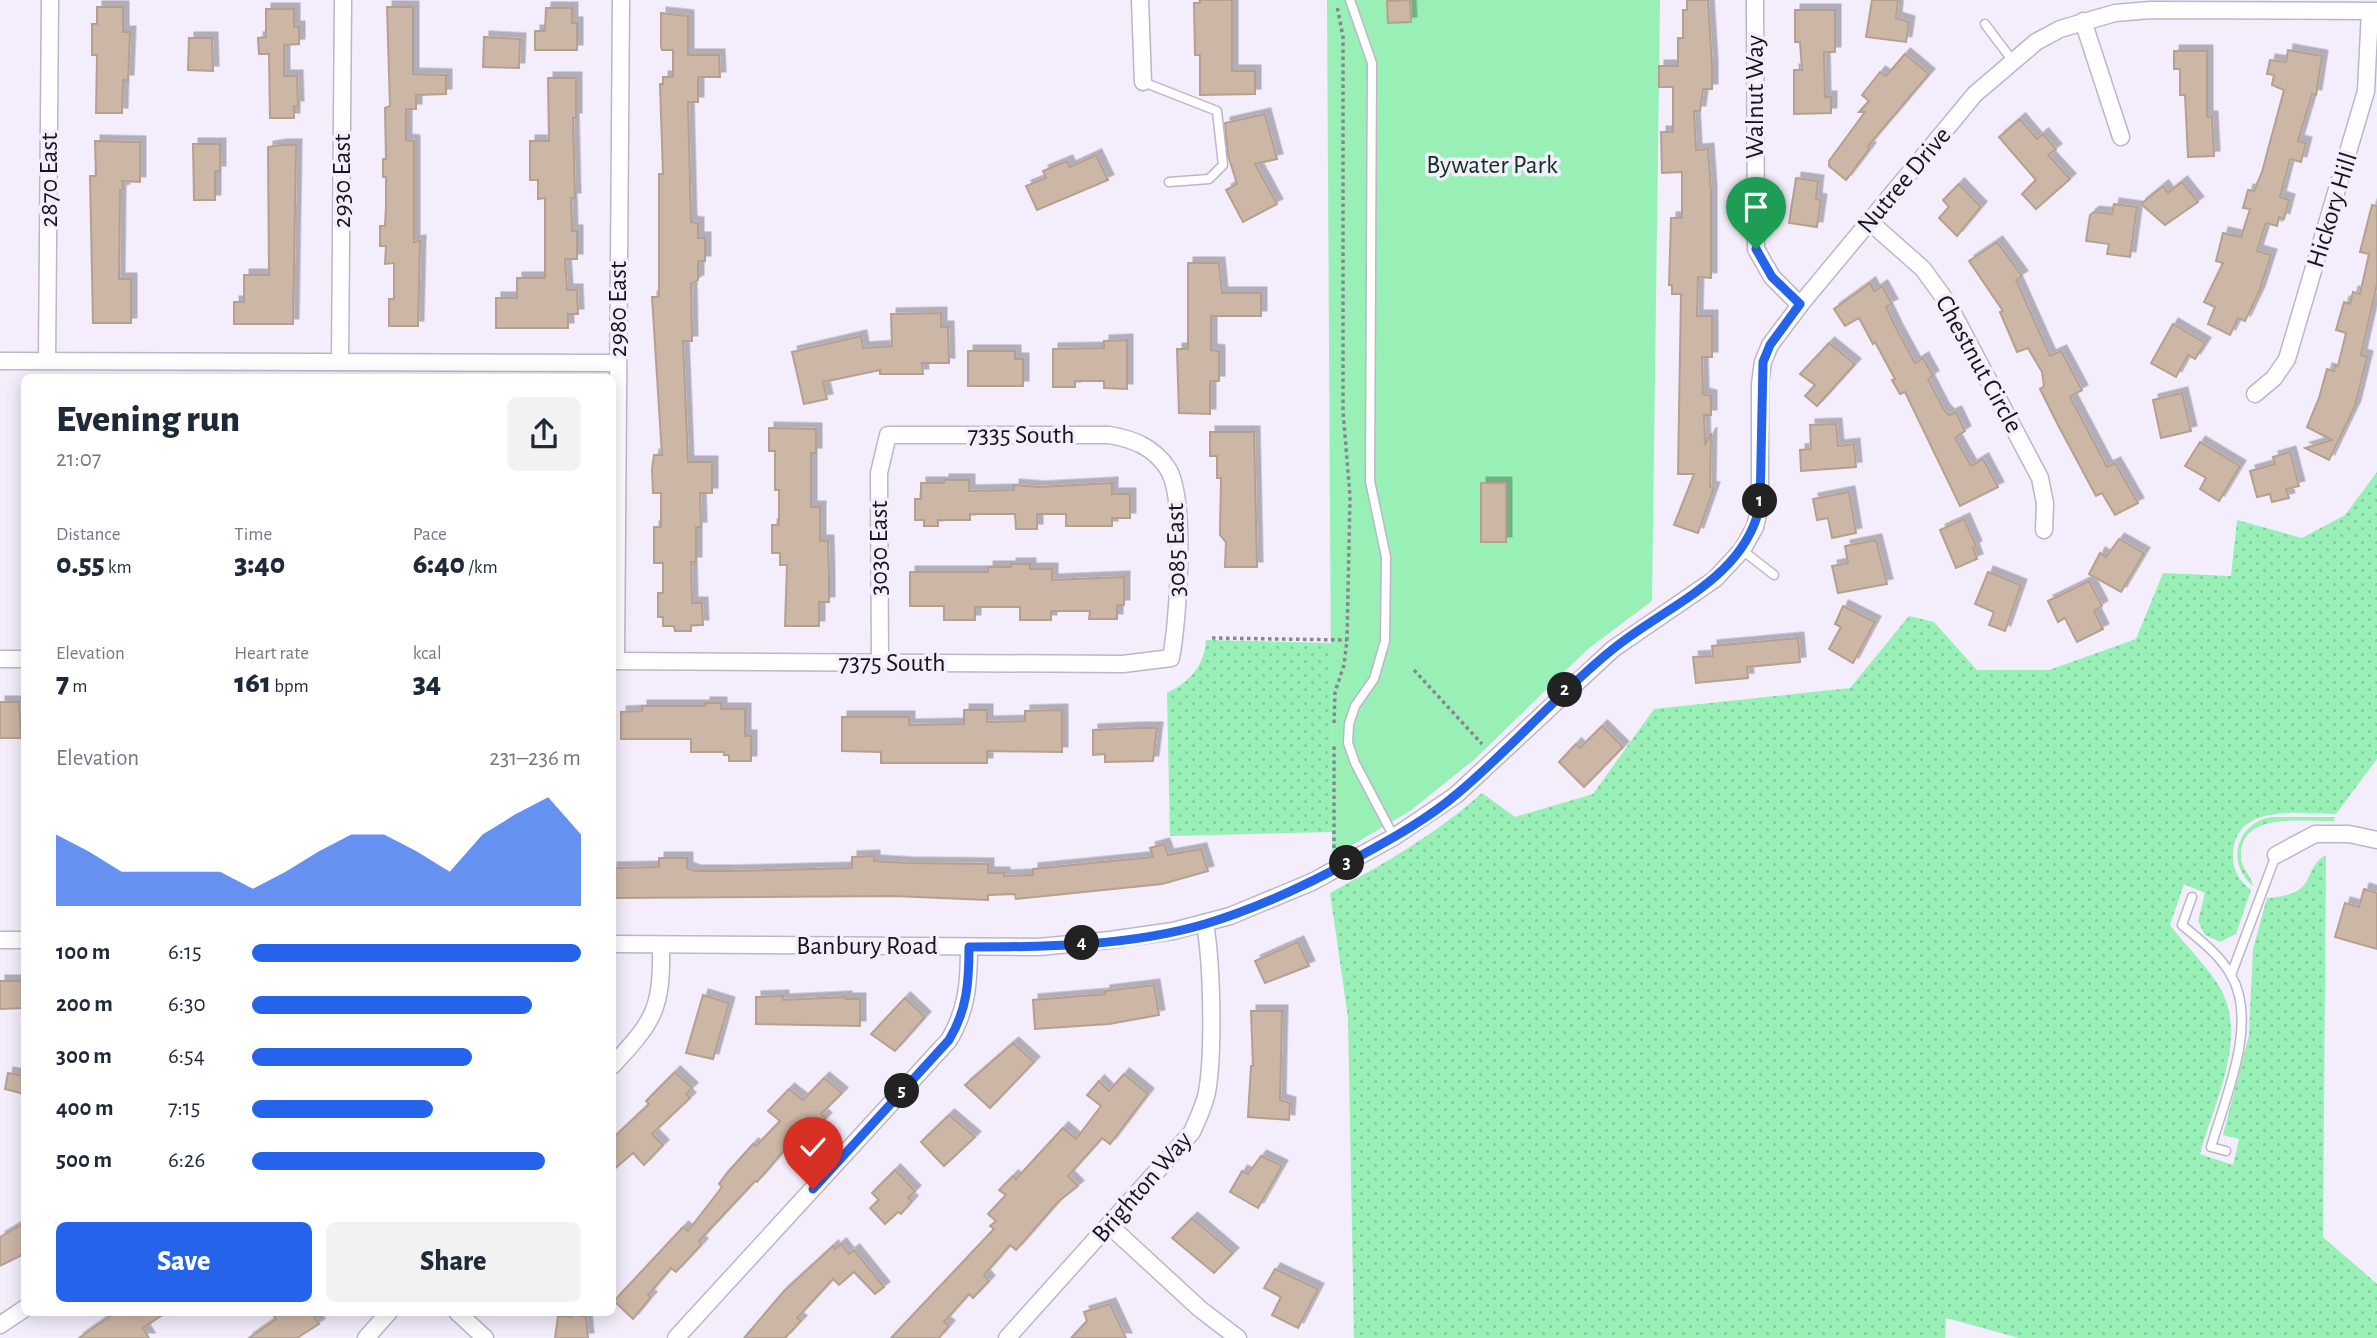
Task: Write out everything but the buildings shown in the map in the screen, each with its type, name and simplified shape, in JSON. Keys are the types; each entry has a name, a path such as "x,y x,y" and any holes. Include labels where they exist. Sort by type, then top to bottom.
{"street":[{"name":"2870 East","path":"47,361 50,0"},
{"name":"2930 East","path":"341,362 343,0"},
{"name":"2980 East","path":"616,462 621,0"},
{"path":"1140,0 1143,82"},
{"name":"Walnut Way","path":"1755,0 1756,249 1772,277 1800,304"},
{"name":"Nutree Drive","path":"1651,621 1714,579 1742,550 1755,527 1760,506 1763,362 1770,345 1800,304 1975,94 2012,60 2036,42 2083,21 2115,13 2151,10 2374,11"},
{"name":"Hickory Hill","path":"2255,394 2274,378 2287,359 2366,90 2374,11"},
{"path":"2083,21 2121,137"},
{"name":"Chestnut Circle","path":"1870,222 1923,270 1947,302 2040,478 2045,503 2044,530"},
{"path":"0,360 617,363"},
{"name":"7335 South","path":"888,435 1109,435 1134,440 1150,450"},
{"name":"3030 East","path":"880,663 879,473 888,435"},
{"name":"3085 East","path":"1150,450 1168,470 1177,495 1178,623 1171,658"},
{"name":"Banbury Road","path":"616,944 1039,947 1110,940 1205,924 1312,882 1394,837 1456,795 1570,685 1651,621"},
{"name":"7375 South","path":"616,661 1123,664 1171,658"},
{"path":"0,659 21,659"},
{"path":"2276,855 2315,834 2349,834 2377,841"},
{"name":"Brighton Way","path":"1007,1338 1178,1151 1201,1112 1209,1069 1209,948 1205,924"},
{"path":"0,940 21,940"},
{"path":"616,1061 651,1022 657,1007 661,989 661,945"},
{"path":"676,1338 949,1040 962,1019 968,996 969,947"},
{"path":"1110,1226 1200,1309 1238,1338"},
{"path":"0,1325 21,1311"},
{"path":"366,1338 385,1316"},
{"path":"461,1316 485,1338"}],"lane":[{"path":"1350,0 1372,63 1370,481 1387,557 1385,641 1374,679 1355,706 1349,724 1348,743 1355,763 1394,837"},
{"path":"1985,24 2012,60"},
{"path":"1143,82 1217,111 1223,165 1209,179 1169,181"},
{"path":"1742,550 1774,575"},
{"path":"2231,975 2276,855"},
{"path":"2192,897 2182,926 2211,949 2231,975 2241,998 2241,1045 2211,1147 2226,1151"}],"path":[{"path":"1334,731 1335,692 1344,665 1347,640 1350,496 1343,411 1343,37 1337,0"},
{"path":"1213,638 1347,640"},
{"path":"1414,670 1482,744"},
{"path":"1334,744 1334,848"}],"green space":[{"name":"Bywater Park","path":"1327,0 1660,0 1652,601 1588,649 1475,759 1410,811 1332,857"},
{"path":"2377,472 2377,759 2336,814 2272,814 2245,825 2237,837 2233,859 2237,874 2251,890 2236,934 2220,942 2205,935 2198,921 2205,893 2184,884 2170,925 2212,976 2227,1003 2231,1024 2230,1046 2220,1091 2200,1154 2233,1165 2239,1139 2223,1135 2249,1035 2253,949 2267,898 2284,896 2303,887 2313,867 2326,855 2323,1237 2377,1284 2377,1338 2019,1338 1946,1318 1945,1338 1354,1338 1348,1017 1330,893 1409,848 1482,793 1515,817 1593,794 1654,709 1850,688 1909,616 1934,622 1977,670 2049,670 2136,639 2163,573 2231,576 2237,520 2302,538 2345,515"},
{"path":"1206,640 1331,643 1332,832 1170,836 1167,693 1194,672 1205,650"},
{"path":"2272,817 2335,817 2334,821 2276,822 2251,832 2243,842 2241,857 2253,886 2244,877 2239,866 2239,845 2250,827 2260,820"}],"route":[{"path":"813,1189 949,1040 962,1019 968,996 969,947 1039,947 1173,931 1230,916 1312,882 1394,837 1456,795 1505,752 1570,685 1613,649 1731,565 1755,527 1760,506 1760,384 1763,362 1770,345 1800,304 1772,277 1761,262 1756,249"}]}
